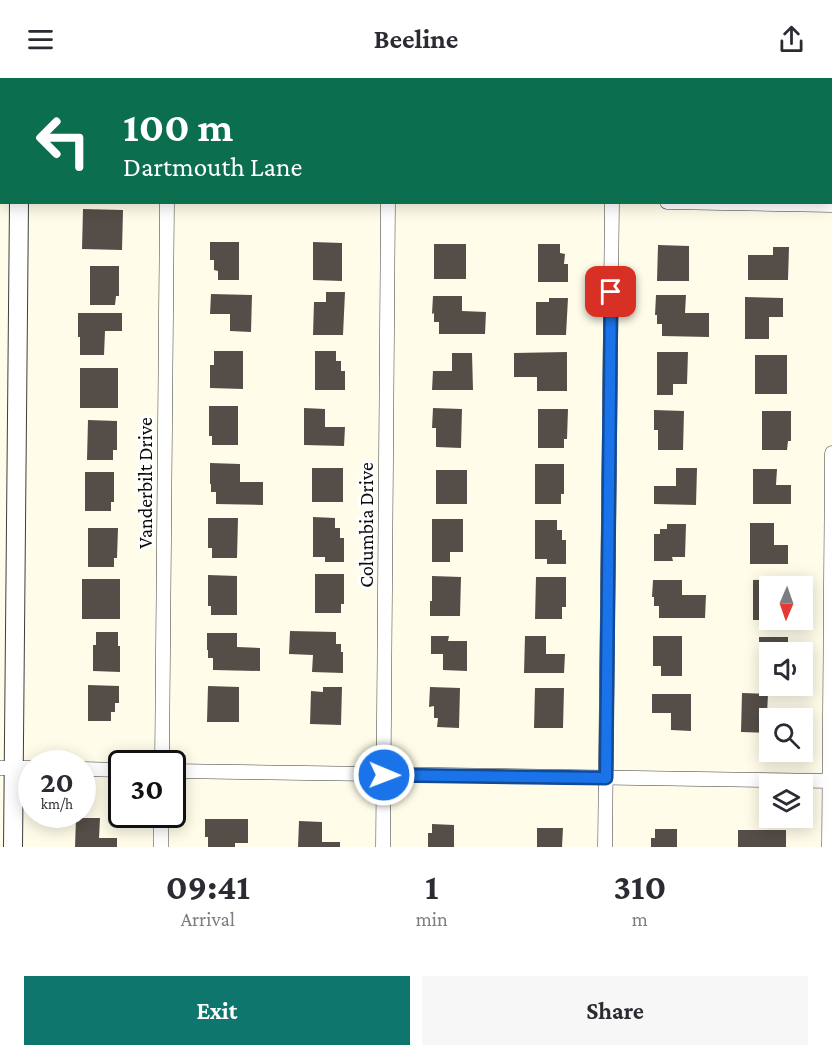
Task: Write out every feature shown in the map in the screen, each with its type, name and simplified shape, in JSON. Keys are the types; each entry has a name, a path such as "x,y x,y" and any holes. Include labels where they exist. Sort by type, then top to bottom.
{"street":[{"path":"13,847 19,204"},
{"name":"Vanderbilt Drive","path":"162,750 167,204"},
{"name":"Columbia Drive","path":"383,847 388,204"},
{"path":"605,847 612,204"},
{"path":"777,204 832,205"},
{"path":"829,847 832,453"},
{"path":"186,771 831,781"},
{"path":"160,847 161,828"}],"building":[{"path":"83,209 123,210 122,250 82,249"},
{"path":"210,242 239,242 239,280 218,280 218,271 214,270 214,260 210,260"},
{"path":"313,242 342,243 342,281 313,280"},
{"path":"434,244 466,244 466,279 434,279"},
{"path":"538,244 560,244 560,253 565,254 564,264 568,264 568,282 538,282"},
{"path":"658,245 689,246 689,281 657,281"},
{"path":"773,247 789,247 788,280 748,280 748,255 773,255"},
{"path":"90,266 119,266 119,296 116,296 115,305 90,305"},
{"path":"326,292 345,292 343,335 313,335 314,302 326,302"},
{"path":"211,294 252,295 251,332 230,331 230,314 210,314"},
{"path":"656,295 686,295 685,313 709,313 709,337 662,336 662,324 657,324 657,315 655,315"},
{"path":"433,296 462,296 462,311 486,312 485,334 439,334 439,322 434,322 434,313 432,314"},
{"path":"745,297 783,298 783,317 769,317 769,339 745,339"},
{"path":"549,298 568,298 566,335 536,335 536,302 549,302"},
{"path":"78,313 122,313 122,331 105,331 104,355 80,355"},
{"path":"214,351 243,351 243,389 210,388 210,365 214,365"},
{"path":"315,351 336,351 336,361 341,361 341,371 345,371 345,390 315,390"},
{"path":"567,352 567,391 537,391 537,377 514,377 514,353"},
{"path":"657,352 688,352 687,384 673,384 673,395 657,395"},
{"path":"452,353 472,353 473,390 432,390 433,371 452,371"},
{"path":"755,355 787,355 787,394 755,394"},
{"path":"80,368 118,368 118,408 80,408"},
{"path":"209,406 238,406 238,445 212,445 212,436 209,436"},
{"path":"304,408 325,409 325,427 345,427 344,446 304,445"},
{"path":"433,408 462,409 461,448 436,447 436,428 432,428"},
{"path":"538,409 568,409 567,439 564,439 564,448 538,448"},
{"path":"654,410 684,411 683,450 658,450 658,430 654,430"},
{"path":"762,411 791,411 791,441 788,441 787,450 762,450"},
{"path":"88,420 117,421 117,450 113,450 113,460 87,460"},
{"path":"210,463 240,464 240,482 263,482 263,505 216,504 216,492 211,492"},
{"path":"535,464 564,464 564,494 561,494 561,504 535,504"},
{"path":"312,468 343,468 343,502 312,502"},
{"path":"676,468 697,468 696,505 654,504 654,486 676,486"},
{"path":"753,469 777,469 776,485 791,485 791,504 753,504"},
{"path":"436,470 467,470 467,504 436,504"},
{"path":"85,472 114,472 114,502 111,502 111,511 85,511"},
{"path":"313,517 335,518 335,528 340,528 340,538 344,538 344,562 325,562 325,557 313,557"},
{"path":"208,518 238,518 237,558 212,558 212,548 208,548"},
{"path":"432,519 463,519 463,552 450,552 450,562 432,562"},
{"path":"535,520 557,520 557,530 562,530 562,540 566,540 566,564 547,564 547,559 535,559"},
{"path":"750,523 774,523 774,545 788,545 788,564 750,564"},
{"path":"667,524 686,524 685,557 672,557 673,561 654,561 654,534 660,534 660,529 667,529"},
{"path":"88,528 118,528 117,558 114,558 114,567 88,567"},
{"path":"315,574 344,574 344,604 341,604 341,613 315,613"},
{"path":"208,575 237,576 237,615 211,615 211,606 208,606"},
{"path":"432,576 461,577 460,616 430,616"},
{"path":"536,577 566,577 566,607 562,607 562,619 535,619"},
{"path":"82,579 120,579 120,619 82,619"},
{"path":"653,580 682,580 682,595 706,595 705,618 659,618 659,606 654,606 654,597 652,597"},
{"path":"753,580 759,580 759,620 753,620"},
{"path":"290,631 336,632 336,644 341,644 341,652 343,652 343,673 312,672 313,655 289,654"},
{"path":"96,632 118,632 120,672 93,671 93,645 96,645"},
{"path":"207,633 237,633 237,647 260,648 260,671 213,670 213,658 208,658"},
{"path":"431,636 449,636 448,641 467,641 467,671 443,670 443,654 431,654"},
{"path":"525,636 546,636 546,654 565,654 564,673 524,673"},
{"path":"653,636 682,636 682,676 661,676 661,666 653,666"},
{"path":"759,637 788,637 788,642 759,642"},
{"path":"88,685 119,686 119,703 115,703 115,712 111,712 111,721 88,721"},
{"path":"208,686 239,687 239,722 207,722"},
{"path":"323,687 342,687 341,725 310,724 311,691 323,692"},
{"path":"430,687 460,688 459,728 437,727 438,718 434,718 434,706 429,707"},
{"path":"535,688 564,688 563,728 534,728"},
{"path":"742,693 768,696 767,708 759,708 759,733 741,732"},
{"path":"652,694 691,694 691,731 671,730 671,713 652,713"},
{"path":"96,818 100,818 99,838 117,838 117,847 75,847 76,828 96,828"},
{"path":"205,819 248,819 248,843 235,843 235,847 208,847 208,837 205,837"},
{"path":"299,821 322,822 322,842 340,842 340,847 298,847"},
{"path":"432,824 454,825 454,847 428,847 428,833 432,833"},
{"path":"537,828 563,828 562,847 537,847"},
{"path":"655,829 677,829 677,847 651,847 651,838 655,838"},
{"path":"738,830 786,830 786,847 738,847"}],"route":[{"path":"384,775 606,778 611,292"}]}
